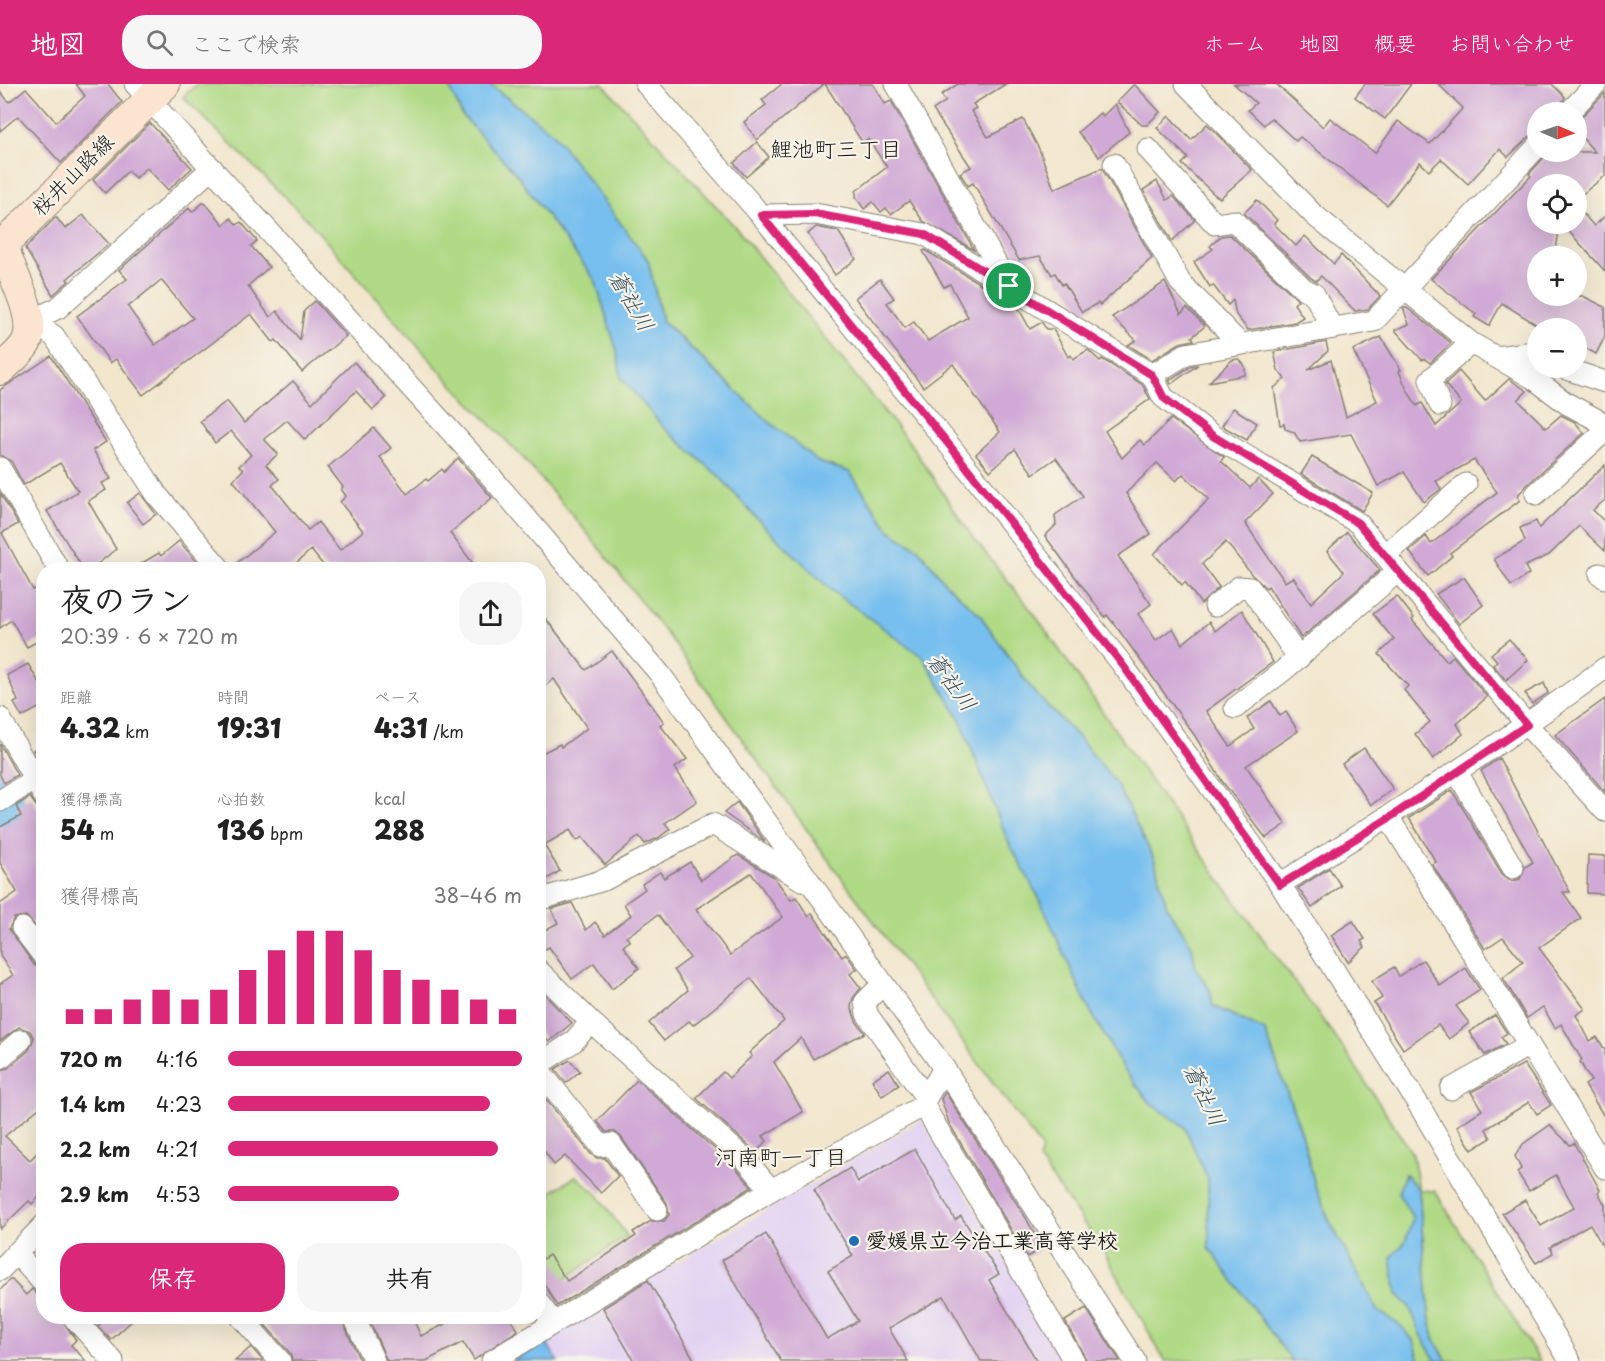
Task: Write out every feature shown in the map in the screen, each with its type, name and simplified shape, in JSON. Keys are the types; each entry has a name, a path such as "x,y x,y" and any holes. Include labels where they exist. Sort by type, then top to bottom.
{"main road":[{"name":"桜井山路線","path":"30,321 4,247 150,89"},
{"path":"0,369 26,345 30,333 30,321"}],"street":[{"path":"646,84 761,215 950,446 1122,664 1280,885 1420,1107 1569,1361"},
{"path":"896,84 1009,286"},
{"path":"1186,84 1314,215 1471,343 1533,378 1566,403 1605,424"},
{"path":"1579,102 1596,84"},
{"path":"150,89 212,168 475,458 660,674 944,1068 1135,1361"},
{"path":"1148,149 1215,224 1234,221 1304,289 1314,294 1332,328"},
{"path":"1152,375 1186,354 1374,321 1527,159"},
{"path":"1114,164 1180,282 1240,344"},
{"path":"30,321 58,308 212,168"},
{"path":"761,215 815,214 924,234 1152,375 1164,398 1213,436 1358,523 1527,725 1605,811"},
{"path":"30,321 54,336 157,495 214,562"},
{"path":"1440,405 1430,380 1471,343"},
{"path":"1497,357 1527,353"},
{"path":"1587,376 1605,382"},
{"path":"1536,494 1605,431"},
{"path":"0,468 54,562"},
{"path":"1384,555 1466,484"},
{"path":"1235,708 1299,658 1398,571"},
{"path":"1215,606 1239,586 1250,588 1299,658"},
{"path":"1280,885 1389,818 1527,725 1605,668"},
{"path":"0,718 36,781"},
{"path":"1457,772 1513,868"},
{"path":"0,801 36,786"},
{"path":"1389,818 1605,1168"},
{"path":"546,898 604,880 714,824 810,885"},
{"path":"22,928 36,946"},
{"path":"546,978 591,1022 745,1159 771,1190"},
{"path":"883,984 865,1002 867,1014 925,1101 1074,1361"},
{"path":"546,1061 573,1042 591,1022"},
{"path":"0,1058 21,1040"},
{"path":"1451,1089 1529,1045"},
{"path":"492,1361 771,1190 925,1101 944,1068"},
{"path":"546,1077 601,1146 611,1144 657,1210"},
{"path":"0,1270 36,1234"},
{"path":"16,1253 36,1275"},
{"path":"546,1313 553,1322"},
{"path":"79,1324 112,1361"},
{"path":"248,1324 280,1361"},
{"path":"357,1324 374,1361"}],"shaded area":[{"name":"愛媛県立今治工業高等学校","path":"922,1120 1065,1361 507,1361"}],"green space":[{"path":"197,84 448,84 462,115 517,175 595,280 617,351 621,378 664,428 720,477 757,519 831,590 923,657 959,717 1007,839 1039,898 1088,1007 1125,1071 1152,1105 1184,1126 1208,1179 1209,1248 1292,1361 1165,1361 1103,1250 1039,1160 1042,1149 834,868 672,641 588,534 523,458 448,380 306,218 183,97"},
{"path":"489,84 603,84 738,230 909,442 972,536 1035,615 1222,883 1346,1052 1413,1155 1419,1190 1405,1174 1398,1193 1413,1218 1405,1242 1391,1258 1397,1294 1409,1306 1426,1345 1436,1361 1420,1361 1414,1341 1401,1326 1377,1310 1328,1218 1315,1185 1302,1134 1265,1031 1213,1006 1210,990 1196,969 1192,946 1167,907 1154,859 1116,783 1081,740 1033,691 980,615 945,583 919,549 889,530 850,472 818,462 766,419 662,320 648,260 554,134"},
{"path":"576,1176 597,1194 627,1236 546,1292 546,1196"},
{"path":"1419,1190 1435,1191 1540,1361 1447,1361 1434,1339 1429,1315"}],"water":[{"name":"蒼社川","path":"448,84 489,84 554,134 648,260 662,321 766,419 818,462 850,472 889,530 919,549 945,583 980,615 1033,691 1081,740 1116,783 1154,859 1167,907 1192,946 1196,969 1210,990 1213,1006 1265,1031 1302,1134 1315,1185 1328,1218 1377,1310 1401,1326 1414,1341 1420,1361 1292,1361 1209,1248 1208,1179 1184,1126 1152,1105 1125,1071 1088,1007 1039,898 1007,839 959,717 923,657 831,590 757,519 720,477 664,428 621,378 617,351 595,280 517,175 462,115"},
{"path":"1405,1174 1419,1190 1429,1315 1434,1339 1447,1361 1436,1361 1426,1345 1409,1306 1397,1294 1391,1258 1405,1242 1413,1218 1398,1193"},
{"path":"545,1341 558,1361 512,1361"}],"building":[{"path":"76,84 108,84 122,102 61,163 18,116 0,131 0,91 9,102 26,88 56,122 85,96"},
{"path":"782,84 824,84 757,140 744,122 766,105 762,100"},
{"path":"825,84 873,84 885,104 891,101 974,250 923,221 909,201 891,214 886,208 881,212 873,202 864,209 856,197 856,191 887,167 868,139 862,142"},
{"path":"958,84 1006,84 973,104 976,108 971,111 988,137 1023,119 1039,149 1054,189 1102,168 1152,258 1100,305 1098,303 1082,312 1064,283 1062,285 1055,273 1052,275 1040,256 1019,260 973,183 968,186 960,173 971,167 933,110 946,101 941,95"},
{"path":"1134,84 1160,112 1147,125 1142,125 1117,102"},
{"path":"1234,84 1276,84 1323,127 1330,118 1375,153 1398,121 1430,144 1463,108 1438,84 1552,84 1565,97 1562,102 1527,102 1527,139 1508,157 1500,149 1468,184 1441,159 1429,171 1420,162 1387,205 1300,137 1296,141 1271,118 1264,125 1248,110 1256,103"},
{"path":"1365,84 1411,84 1385,119 1355,97"},
{"path":"1605,93 1605,176 1587,190 1587,174 1529,174 1540,162 1587,162 1587,152 1595,152 1587,143 1587,111"},
{"path":"1115,104 1129,132 1099,157 1078,132 1100,113 1103,116"},
{"path":"1169,116 1191,140 1207,124 1252,170 1220,198 1215,195 1182,164 1188,158 1157,128"},
{"path":"150,123 192,168 168,190 147,168 135,178 128,171 105,193 93,180"},
{"path":"757,142 769,157 746,177 734,163"},
{"path":"1527,180 1527,234 1558,234 1557,246 1527,246 1527,306 1587,306 1587,298 1605,307 1605,336 1596,354 1587,349 1587,318 1527,319 1502,303 1489,326 1474,317 1476,314 1431,279"},
{"path":"1157,181 1167,200 1173,196 1195,220 1172,241 1143,190"},
{"path":"1257,200 1277,220 1274,224 1296,246 1305,236 1334,264 1341,255 1380,296 1368,309 1355,311 1321,276 1316,281 1311,278 1244,213"},
{"path":"204,202 224,225 231,218 237,225 241,222 257,241 251,246 269,267 248,286 270,317 277,311 300,340 304,311 315,301 346,336 302,372 276,340 273,342 251,314 143,395 116,359 110,363 77,316 127,279 119,270 189,208 192,212","holes":["161,280 193,318 155,345 128,307"]},
{"path":"83,215 109,244 67,279 69,281 53,295 25,248 56,217 65,229"},
{"path":"1605,216 1605,271 1587,251 1587,246 1582,246 1571,234 1587,234 1587,218 1594,226"},
{"path":"816,227 838,231 856,259 835,275 808,234"},
{"path":"1230,235 1298,300 1294,304 1303,317 1295,322 1248,330 1236,315 1233,300 1228,305 1213,285 1210,287 1194,262 1213,249 1210,246 1221,236"},
{"path":"925,250 1018,307 1030,329 1042,322 1046,329 1053,329 1068,357 1071,355 1073,359 1088,350 1100,361 1102,359 1142,384 1150,399 1105,431 1122,458 1140,440 1145,445 1171,419 1224,457 1221,461 1250,488 1258,479 1273,494 1245,523 1285,582 1293,577 1311,603 1344,572 1327,551 1347,532 1380,570 1301,638 1268,586 1266,588 1252,575 1226,542 1202,564 1219,587 1201,604 1185,582 1182,585 1154,554 1209,499 1183,474 1176,481 1157,463 1126,493 1151,534 1118,556 1151,604 1138,614 1156,640 1173,628 1182,644 1209,622 1215,631 1242,610 1273,662 1206,711 1230,746 1254,729 1247,718 1271,701 1280,716 1286,712 1298,731 1246,766 1286,824 1266,838 1222,781 1195,736 1118,629 1107,615 1105,617 1045,536 1056,525 1055,515 1083,496 1056,458 1033,474 1015,449 990,471 976,454 1000,432 953,364 923,387 855,298 880,279 894,298 887,303 905,328 914,322 928,341 968,317 950,284 944,287 923,251"},
{"path":"1165,282 1181,314 1187,308 1205,326 1192,337 1194,340 1180,343 1152,360 1128,345 1136,340 1112,317"},
{"path":"1403,308 1407,308 1451,343 1430,363 1425,359 1422,360 1395,330 1409,324"},
{"path":"1381,337 1401,370 1399,371 1407,390 1417,406 1422,403 1436,426 1461,403 1445,384 1459,371 1485,401 1509,379 1527,391 1518,400 1546,428 1561,415 1575,422 1584,433 1527,485 1517,496 1520,500 1450,553 1452,556 1428,576 1409,551 1426,536 1431,544 1497,492 1474,460 1436,481 1441,489 1424,502 1404,472 1378,486 1351,434 1300,442 1294,432 1285,429 1284,424 1280,425 1274,388 1285,379 1278,370 1274,352 1326,342 1328,351 1308,370 1331,360 1346,417 1377,401 1353,350"},
{"path":"51,356 106,442 93,450 111,479 102,483 106,490 88,501 116,549 100,562 79,562 47,511 78,491 60,463 24,485 11,461 0,455 0,390"},
{"path":"1239,359 1245,366 1245,375 1209,382 1232,360"},
{"path":"354,362 386,398 373,410 356,391 305,440 287,420 264,439 278,454 266,465 279,479 272,485 308,530 318,522 340,550 363,531 340,502 346,496 341,489 343,487 328,467 374,428 391,448 380,457 407,494 442,469 444,472 458,458 492,498 450,533 472,562 321,562 311,550 297,562 238,562 275,532 233,480 243,470 239,466 251,455 231,431 215,443 200,421 227,401 244,423 293,381 312,403"},
{"path":"1198,365 1171,384 1169,380 1191,366"},
{"path":"1233,408 1257,423 1247,440 1222,426"},
{"path":"1312,457 1373,493 1362,511 1301,474"},
{"path":"1605,465 1605,500 1593,510 1605,522 1605,551 1579,526 1549,555 1525,566 1529,574 1511,586 1494,559 1525,541 1520,528 1536,521 1539,528"},
{"path":"0,493 18,524 2,533 33,590 36,588 36,642 27,647 11,620 0,628"},
{"path":"140,493 156,514 143,524 127,503"},
{"path":"179,541 197,562 144,562 159,553 161,556"},
{"path":"1464,577 1483,605 1459,624 1436,594"},
{"path":"1397,596 1414,618 1412,620 1447,661 1453,656 1487,697 1457,724 1463,734 1433,759 1415,734 1430,722 1404,690 1408,686 1379,654 1394,640 1373,614"},
{"path":"546,619 586,670 612,651 664,722 660,725 687,759 675,768 697,801 665,823 670,829 658,838 645,844 639,836 605,865 582,837 577,841 570,830 546,844 546,751 560,744 561,747 587,728 554,679 546,685"},
{"path":"1509,639 1528,660 1506,680 1493,665 1497,661 1491,654"},
{"path":"28,664 36,678 36,709 22,717 14,703 18,701 7,675"},
{"path":"1544,683 1548,693 1532,704 1525,693"},
{"path":"1605,699 1605,792 1555,735"},
{"path":"0,744 17,775 4,783 0,775"},
{"path":"1364,748 1393,789 1371,805 1342,764"},
{"path":"1499,758 1570,892 1563,892 1581,918 1539,948 1585,1009 1576,1015 1590,1041 1597,1037 1605,1050 1605,1118 1585,1085 1591,1081 1580,1062 1582,1060 1561,1024 1555,1028 1543,1007 1527,1018 1503,978 1523,962 1503,937 1485,949 1432,864 1436,862 1409,818 1452,790 1502,874 1512,881 1520,879 1525,867 1533,862 1481,771"},
{"path":"30,797 36,806 36,927 26,916 14,918 9,929 36,966 36,1111 5,1136 30,1160 36,1154 36,1200 32,1204 29,1201 0,1229 0,1070 8,1068 29,1050 34,1038 30,1031 19,1027 0,1041 0,984 13,975 0,956 0,904 17,892 0,863 0,827 21,816 16,806"},
{"path":"737,802 765,842 724,813"},
{"path":"546,848 560,871 546,880"},
{"path":"738,855 774,877 791,900 796,897 808,916 812,913 842,957 846,954 857,969 850,974 861,988 853,998 851,1006 856,1021 865,1033 813,1059 801,1038 774,1062 803,1112 763,1136 767,1141 756,1152 696,1098 723,1072 729,1078 752,1056 749,1053 784,1021 751,978 693,1025 689,1021 664,1041 649,1023 688,990 674,970 690,958 658,915 626,937 630,941 623,946 639,968 612,989 594,963 572,979 549,947 546,949 546,930 558,923 551,909 572,903 586,930 595,922 605,935 631,915 624,904 645,889 642,884 660,872 664,878 690,862 701,880","holes":["751,873 783,917 730,955 696,909"]},
{"path":"1588,855 1605,856 1605,894 1587,893"},
{"path":"1329,868 1341,886 1312,908 1298,888"},
{"path":"1353,921 1365,939 1361,941 1365,947 1348,962 1331,935"},
{"path":"1423,960 1440,986 1466,968 1480,990 1456,1006 1469,1023 1449,1039 1438,1025 1403,1049 1374,1003 1382,998 1372,981 1394,967 1399,976"},
{"path":"546,996 572,1023 549,1042 546,1039"},
{"path":"1495,1015 1507,1033 1501,1037 1506,1044 1485,1055 1469,1032"},
{"path":"570,1060 580,1071 566,1083 555,1069"},
{"path":"1524,1064 1551,1105 1537,1114 1529,1102 1486,1129 1491,1138 1472,1150 1457,1126 1482,1110 1471,1092"},
{"path":"889,1069 899,1085 882,1096 872,1080"},
{"path":"637,1080 736,1168 752,1187 557,1306 546,1287 546,1257 549,1255 567,1281 636,1236 633,1232 651,1221 664,1221 669,1215 667,1203 621,1137 615,1132 606,1132 597,1121"},
{"path":"945,1092 1026,1218 1042,1248 1027,1257 949,1123 941,1099"},
{"path":"546,1100 591,1154 597,1158 605,1158 618,1176 601,1193 565,1156 554,1165 546,1154"},
{"path":"1550,1125 1570,1145 1574,1143 1600,1190 1598,1192 1605,1205 1605,1250 1590,1224 1550,1247 1553,1253 1536,1263 1502,1213 1525,1200 1541,1226 1574,1207 1556,1175 1529,1191 1517,1172 1521,1169 1515,1156 1523,1144"},
{"path":"915,1149 955,1220 961,1216 999,1274 989,1280 1037,1361 981,1361 944,1296 889,1328 908,1361 781,1361 722,1260 766,1234 827,1339 858,1321 828,1271 853,1256 814,1190 850,1168 858,1182"},
{"path":"11,1279 26,1295 32,1289 36,1293 36,1324 65,1324 76,1340 71,1345 86,1361 0,1361 0,1290"},
{"path":"648,1280 695,1361 634,1361 603,1308"},
{"path":"1086,1308 1120,1361 1087,1361 1065,1321"},
{"path":"100,1324 128,1324 111,1340 98,1326"},
{"path":"264,1324 344,1324 360,1361 292,1361 290,1353"},
{"path":"371,1324 415,1324 421,1336 445,1324 514,1324 518,1330 474,1360 463,1342 426,1361 387,1361"},
{"path":"251,1347 263,1361 235,1361"}],"waterway":[{"path":"0,789 36,859"}],"place":[{"name":"愛媛県立今治工業高等学校","path":"854,1241"}],"district":[{"name":"鯉池町三丁目","path":"836,149"},
{"name":"河南町一丁目","path":"781,1157"}],"route":[{"path":"815,214 924,234 1009,286 1152,375 1164,398 1213,436 1358,523 1527,725 1389,818 1280,885 1122,664 950,446 761,215 815,214"}]}
